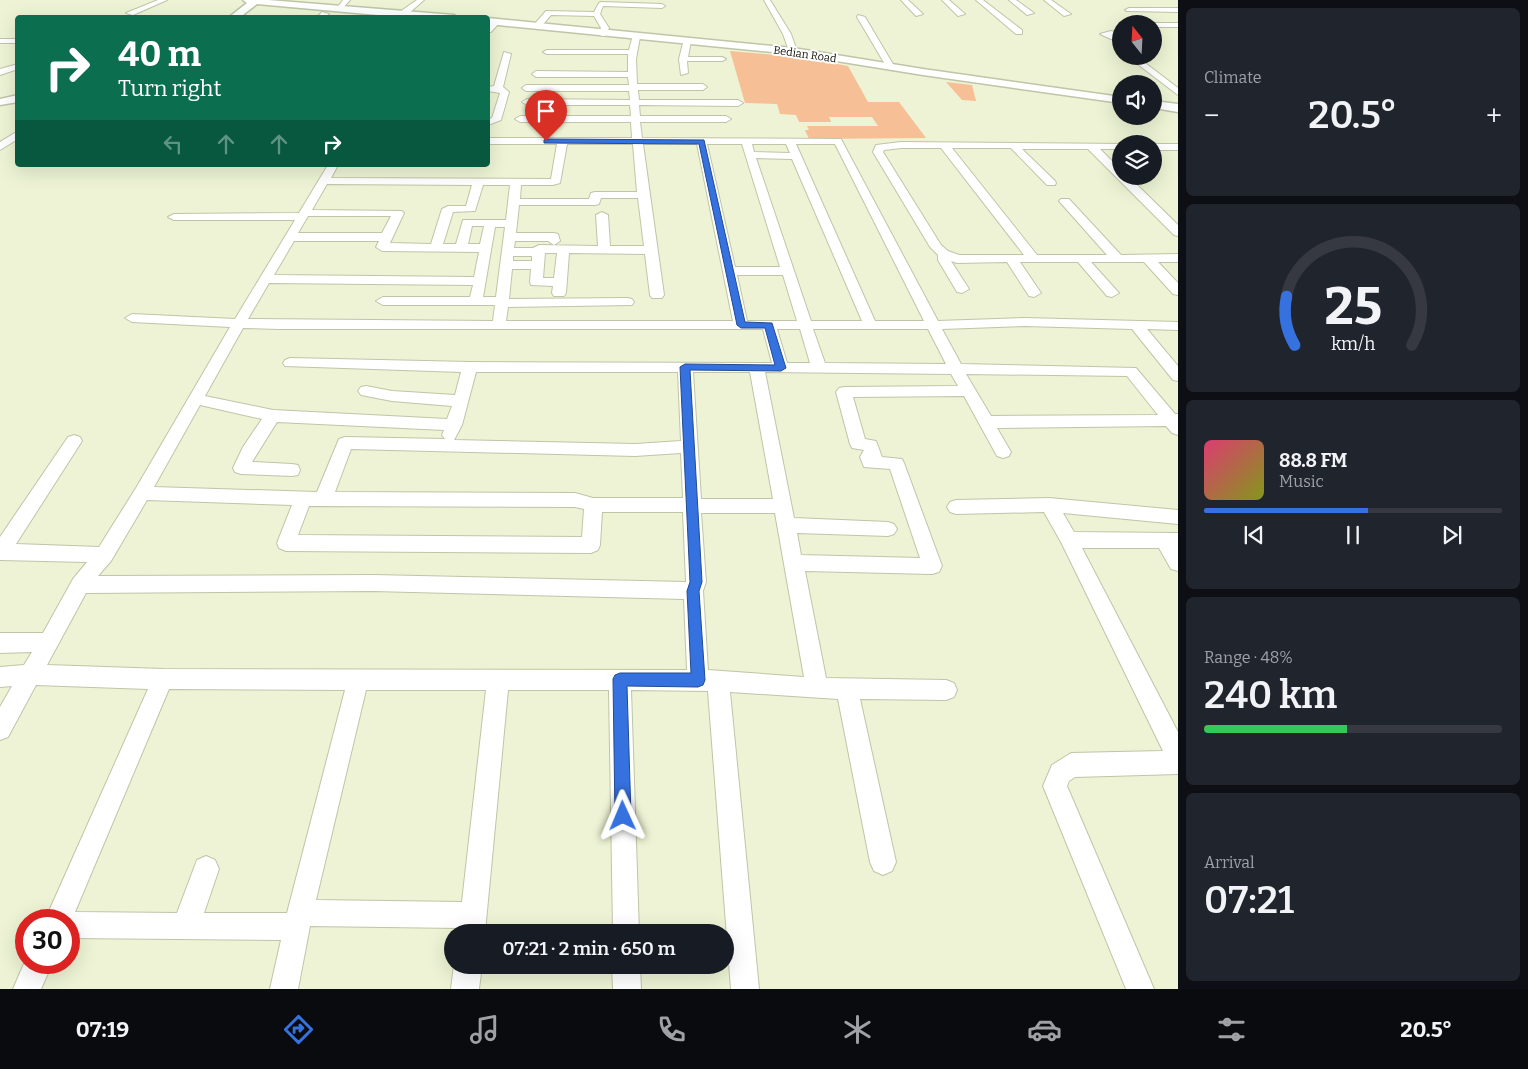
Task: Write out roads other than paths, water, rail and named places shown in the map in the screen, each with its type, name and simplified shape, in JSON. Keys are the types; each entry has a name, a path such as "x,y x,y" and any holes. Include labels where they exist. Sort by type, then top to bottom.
{"main road":[{"path":"235,15 251,1 424,15"},
{"name":"Bedian Road","path":"490,24 793,51 1112,99"},
{"path":"0,102 15,99"},
{"path":"1162,106 1178,108"}],"street":[{"path":"130,13 164,0"},
{"path":"340,8 347,0"},
{"path":"404,13 421,0"},
{"path":"767,0 793,51"},
{"path":"904,0 919,14"},
{"path":"944,0 961,14"},
{"path":"979,0 1019,32"},
{"path":"1012,0 1030,13"},
{"path":"1047,0 1067,14"},
{"path":"536,27 549,13 660,10"},
{"path":"1129,10 1178,10"},
{"path":"597,12 605,28 602,34"},
{"path":"861,17 890,66"},
{"path":"1162,25 1178,25"},
{"path":"636,37 630,58 633,75 642,195 657,295"},
{"path":"1111,37 1110,41 1112,42"},
{"path":"684,73 683,59 687,41"},
{"path":"0,43 15,43"},
{"path":"547,52 630,58"},
{"path":"498,89 507,54"},
{"path":"683,59 722,59"},
{"path":"0,64 15,65"},
{"path":"1143,65 1178,92"},
{"path":"0,72 15,66"},
{"path":"536,74 633,75"},
{"path":"526,88 703,87"},
{"path":"490,89 498,89 505,92 496,120 490,122"},
{"path":"527,102 738,103"},
{"path":"490,108 501,108"},
{"path":"520,119 726,119"},
{"path":"0,148 15,136"},
{"path":"490,141 838,141 932,325 1003,452"},
{"path":"324,181 556,181 562,141"},
{"path":"702,142 741,325"},
{"path":"746,142 818,368"},
{"path":"790,142 870,324"},
{"path":"944,145 1033,258"},
{"path":"1112,146 888,146 880,147 878,152 936,246 944,254 957,259 1178,258"},
{"path":"1014,146 1051,183"},
{"path":"1091,146 1112,167"},
{"path":"1162,147 1178,147"},
{"path":"1167,147 1178,157"},
{"path":"0,148 15,150"},
{"path":"751,155 796,156"},
{"path":"0,729 80,585 104,555 142,493 264,279 332,167"},
{"path":"436,248 448,209 471,209 478,182"},
{"path":"499,324 516,182"},
{"path":"1130,185 1178,232"},
{"path":"514,202 595,202 595,195 642,195"},
{"path":"1065,202 1117,258"},
{"path":"174,217 398,213 382,247 485,248"},
{"path":"602,215 604,250"},
{"path":"461,248 467,222 511,224"},
{"path":"476,301 490,223"},
{"path":"290,237 386,238"},
{"path":"509,237 554,237 558,249 560,282 558,303"},
{"path":"560,282 536,282 539,249 650,250"},
{"path":"944,254 944,260 962,290"},
{"path":"507,258 538,259"},
{"path":"1081,258 1112,293"},
{"path":"1147,258 1178,290"},
{"path":"1011,259 1034,293"},
{"path":"730,271 786,270"},
{"path":"264,279 480,281"},
{"path":"383,302 627,302"},
{"path":"132,318 240,322 280,326 499,324 932,325 1024,322 1178,326"},
{"path":"769,325 781,368"},
{"path":"1136,325 1178,376"},
{"path":"290,363 1131,371 1175,423"},
{"path":"447,445 470,366"},
{"path":"685,367 696,582 693,591 708,681 744,989"},
{"path":"757,368 817,688"},
{"path":"794,563 932,566 896,463 870,463 868,457 874,457 870,445 858,444 844,392 968,390"},
{"path":"366,391 392,396 461,400"},
{"path":"196,398 273,416 454,425"},
{"path":"273,416 249,452 241,468 292,470"},
{"path":"986,422 1175,423"},
{"path":"0,551 74,441"},
{"path":"324,498 345,443 635,450 689,447"},
{"path":"142,493 304,499 575,500 593,505 783,506"},
{"path":"304,499 286,543 591,545 593,505"},
{"path":"956,507 1049,505 1178,517"},
{"path":"1049,505 1069,540 1178,756"},
{"path":"786,525 888,529"},
{"path":"1069,540 1171,541 1178,563"},
{"path":"0,551 104,555"},
{"path":"80,585 373,583 693,591"},
{"path":"0,643 49,642"},
{"path":"0,676 498,681 620,679 708,681 817,688 946,690"},
{"path":"63,909 163,679"},
{"path":"620,679 626,924"},
{"path":"284,989 298,920 358,680"},
{"path":"80,925 186,927 298,920 473,924 498,681"},
{"path":"847,689 883,862"},
{"path":"1140,989 1055,786 1060,773 1072,765 1178,762"},
{"path":"186,927 206,868"},
{"path":"27,989 34,974"},
{"path":"464,989 466,974"},
{"path":"626,974 627,989"}]}
